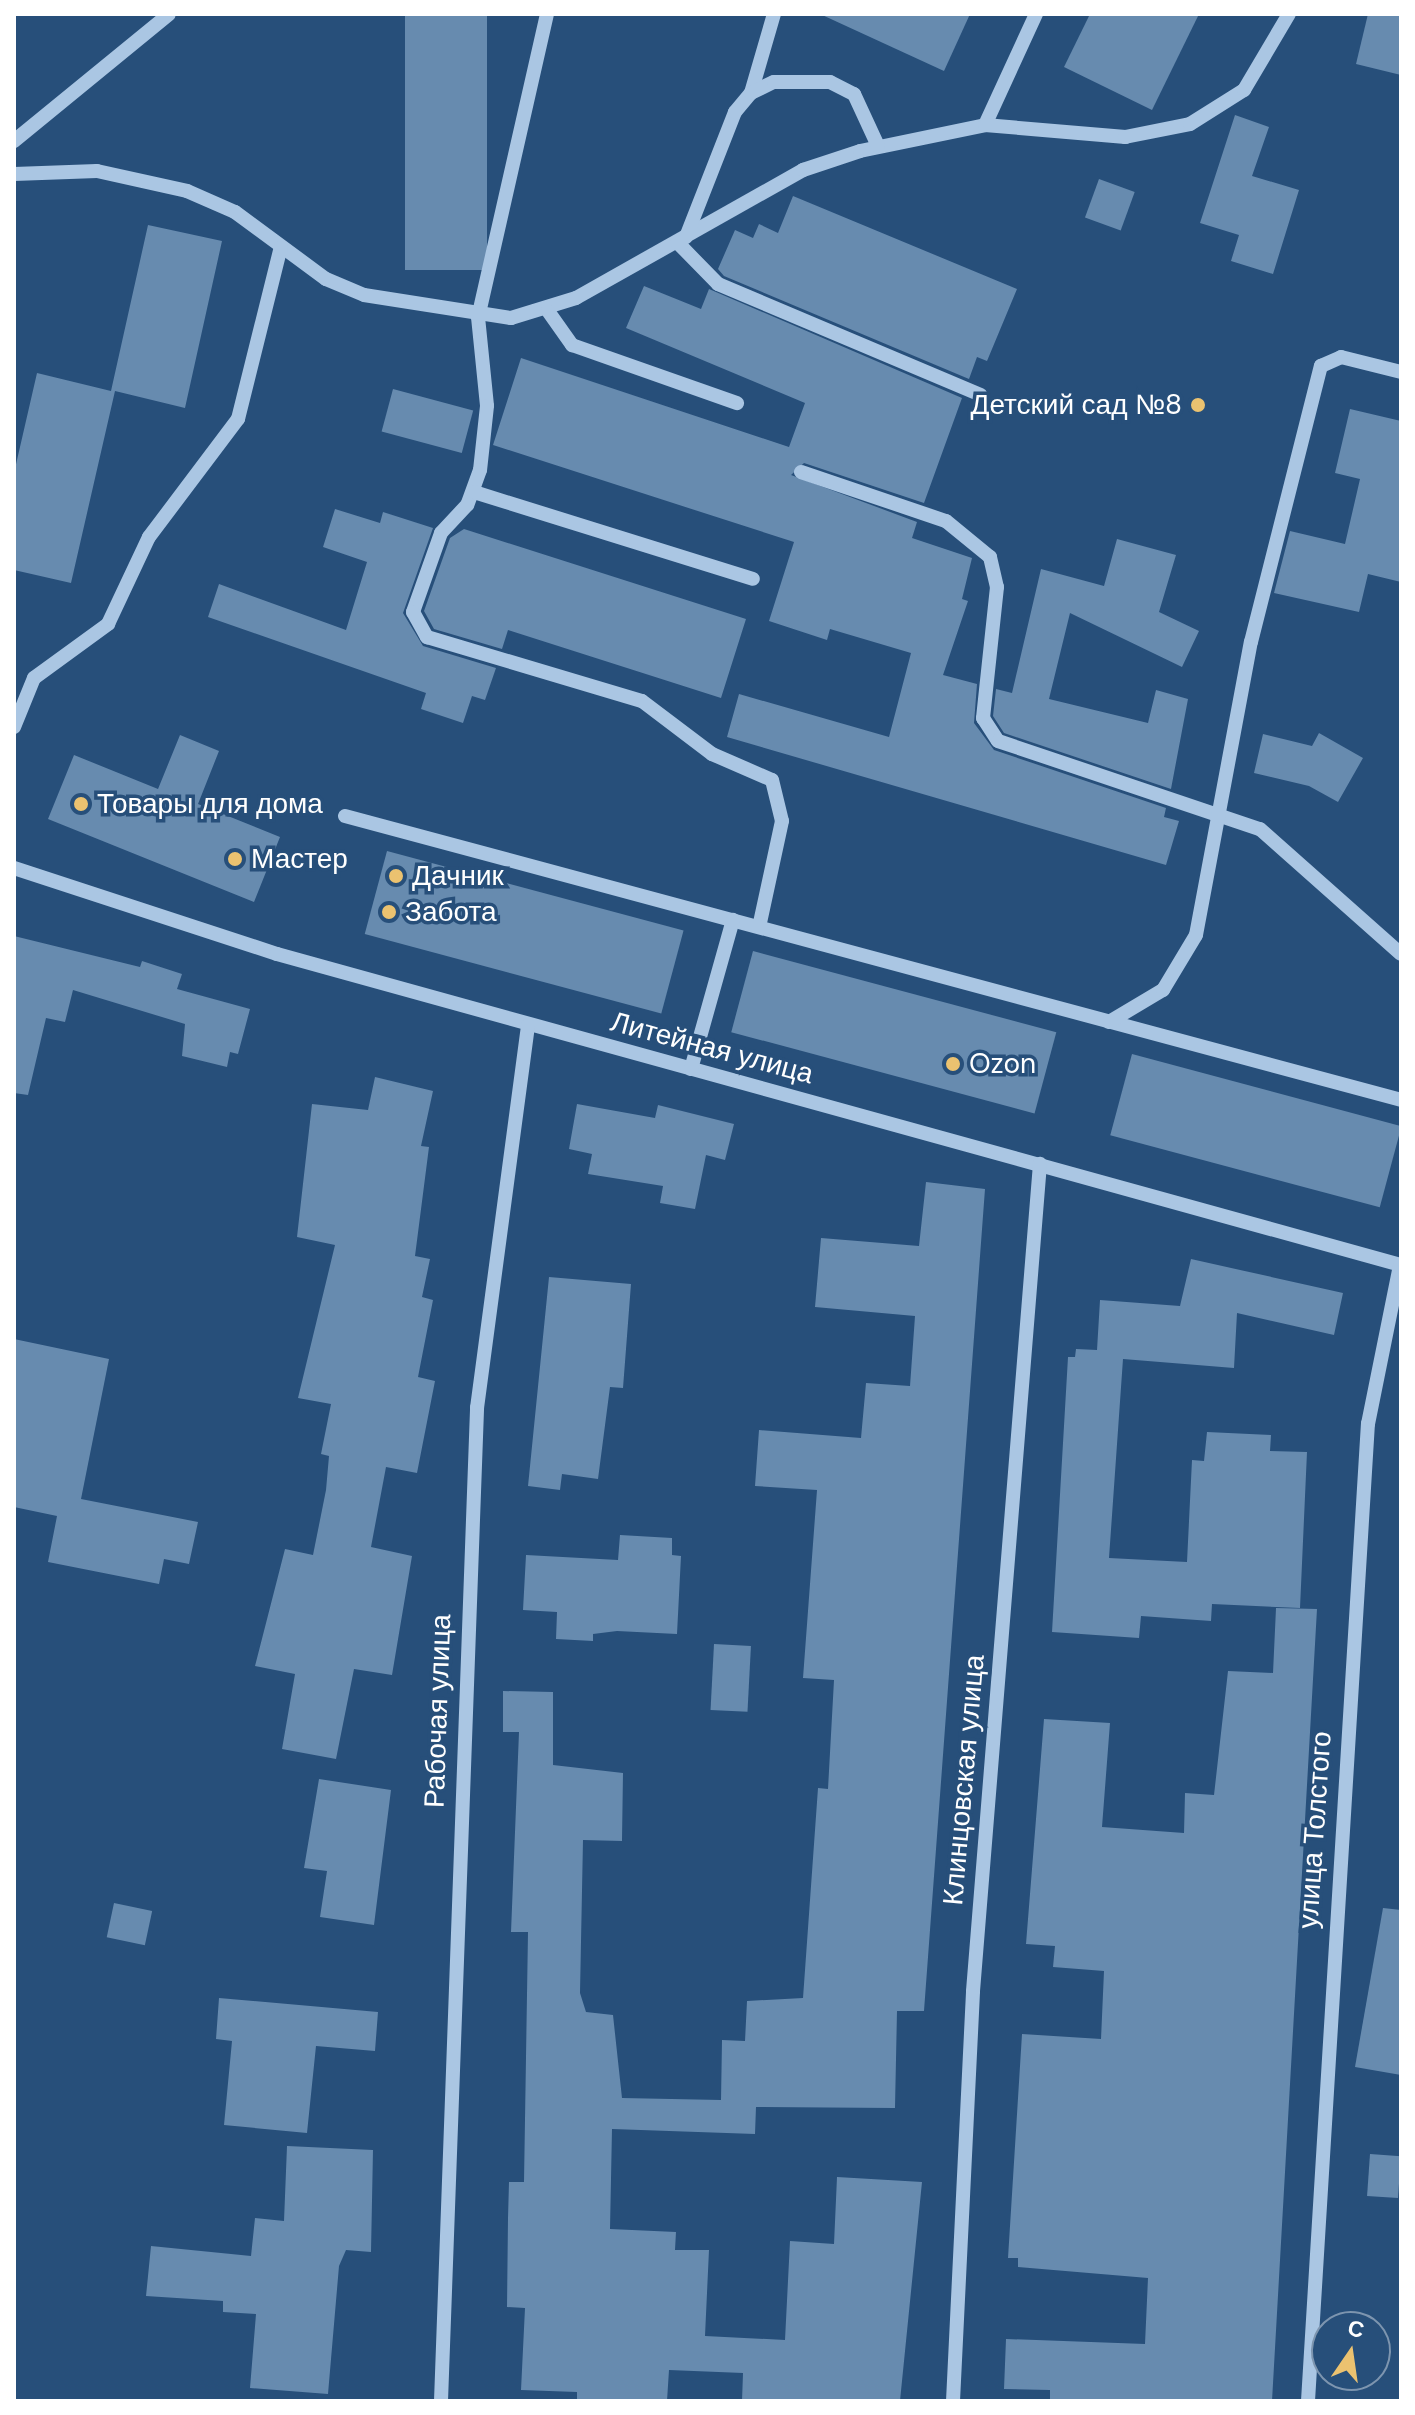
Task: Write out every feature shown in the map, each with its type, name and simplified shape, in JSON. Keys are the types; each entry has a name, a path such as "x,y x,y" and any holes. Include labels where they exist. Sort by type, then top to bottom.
{"street":[{"path":"14,141 169,14"},
{"path":"547,14 478,317 487,406 474,492 441,533 413,612 416,626 427,637 642,701 712,754 772,780 782,821 759,927"},
{"path":"682,239 735,112 751,93 774,14"},
{"path":"985,125 1036,14"},
{"path":"14,174 97,171 187,191 235,212 281,247 364,295 478,317 548,311 803,170 878,146 985,125 1125,137 1190,124 1244,90 1289,14"},
{"path":"751,93 774,82 830,82 854,94 878,146"},
{"path":"682,239 718,284 981,395"},
{"path":"14,727 34,678 108,624 149,537 238,419 281,247"},
{"path":"548,311 572,345 737,403"},
{"path":"1109,1022 1163,990 1184,965 1224,813 1251,642 1321,366 1341,357 1401,372"},
{"path":"801,472 946,521 990,557 997,587 983,718 998,741 1224,813 1286,845 1401,954"},
{"path":"474,492 753,579"},
{"path":"345,816 1401,1100"},
{"name":"Литейная улица","path":"14,868 528,1025 1400,1265"},
{"path":"691,1069 733,920"},
{"name":"Рабочая улица","path":"441,2401 477,1408 528,1025"},
{"name":"Клинцовская улица","path":"953,2401 973,1991 1040,1164"},
{"name":"улица Толстого","path":"1308,2401 1368,1424 1400,1265"}],"building":[{"path":"405,14 487,14 487,270 405,270"},
{"path":"820,14 970,14 944,71"},
{"path":"1090,14 1199,14 1152,110 1064,67"},
{"path":"1368,14 1401,14 1401,75 1356,64"},
{"path":"1235,115 1269,127 1252,176 1299,190 1273,274 1231,261 1239,235 1200,223"},
{"path":"1099,179 1135,192 1121,231 1085,218"},
{"path":"793,196 1017,289 987,361 977,357 969,379 724,276 718,269 735,230 753,238 759,224 778,233"},
{"path":"148,225 222,241 185,408 115,391 71,583 14,570 14,473 37,373 111,391"},
{"path":"644,286 701,309 709,289 962,398 924,503 804,463 791,475 917,522 912,538 972,558 962,599 968,601 943,675 977,684 974,723 994,750 1166,808 1164,817 1179,821 1166,865 727,737 739,694 889,737 911,653 830,629 827,640 769,621 794,542 493,445 521,358 789,447 805,403 626,328"},
{"path":"393,389 473,410 462,453 382,432"},
{"path":"1350,409 1401,421 1401,582 1368,574 1359,612 1274,593 1290,531 1345,544 1360,479 1335,473"},
{"path":"335,509 380,523 383,512 433,528 403,613 423,646 496,668 485,700 472,696 463,723 421,709 426,693 208,617 219,584 346,630 367,562 323,547"},
{"path":"464,529 746,619 721,698 508,630 502,649 434,629 424,611 450,538"},
{"path":"1117,539 1176,555 1159,612 1199,631 1182,667 1070,613 1049,699 1148,723 1156,690 1188,699 1171,789 1004,733 993,716 996,689 1012,693 1041,569 1104,586"},
{"path":"1319,733 1363,758 1338,802 1309,786 1254,773 1263,734 1312,746"},
{"path":"180,735 219,751 198,804 280,837 254,902 48,819 74,755 158,789"},
{"path":"387,851 684,930 661,1014 365,934"},
{"path":"14,936 140,967 142,961 182,974 177,989 250,1009 238,1054 230,1052 227,1067 182,1056 185,1024 73,990 65,1022 46,1018 28,1095 14,1093"},
{"path":"753,951 1056,1032 1035,1113 731,1032"},
{"path":"1132,1054 1401,1126 1380,1207 1110,1135"},
{"path":"375,1077 433,1091 421,1146 429,1147 415,1256 430,1259 422,1297 433,1300 418,1377 435,1381 417,1473 386,1467 371,1547 412,1556 392,1675 354,1669 336,1759 282,1749 295,1674 255,1666 285,1549 313,1555 326,1490 329,1456 321,1454 331,1404 298,1398 335,1245 297,1237 312,1104 368,1110"},
{"path":"577,1104 655,1118 658,1105 734,1124 725,1160 706,1155 695,1209 660,1203 663,1186 588,1174 592,1154 569,1149"},
{"path":"926,1182 985,1189 924,2011 897,2011 895,2108 756,2107 755,2134 612,2129 610,2229 676,2232 675,2250 709,2250 705,2336 785,2340 790,2241 834,2244 837,2177 922,2182 900,2401 742,2401 743,2373 669,2370 667,2401 577,2401 577,2392 521,2390 525,2308 507,2307 508,2218 509,2182 524,2182 528,1932 511,1932 519,1732 503,1732 503,1691 553,1692 553,1765 623,1773 622,1841 583,1840 580,1993 586,2012 613,2015 622,2098 721,2100 722,2040 745,2041 747,2001 803,1998 818,1788 828,1789 834,1680 803,1678 817,1490 755,1486 759,1430 861,1438 866,1383 910,1386 915,1316 815,1307 821,1238 919,1246"},
{"path":"1191,1259 1343,1293 1334,1335 1237,1313 1234,1368 1123,1359 1109,1558 1187,1562 1192,1460 1204,1461 1207,1432 1271,1435 1270,1451 1307,1452 1300,1608 1212,1604 1211,1621 1141,1616 1139,1638 1052,1632 1068,1357 1075,1357 1076,1349 1097,1350 1100,1300 1180,1306"},
{"path":"549,1277 631,1284 623,1388 610,1387 598,1479 562,1474 560,1490 528,1486"},
{"path":"14,1339 109,1359 81,1499 198,1522 189,1564 164,1559 159,1584 48,1562 57,1516 14,1507"},
{"path":"620,1535 672,1538 672,1555 681,1556 677,1634 617,1631 593,1634 593,1641 556,1639 557,1612 523,1610 526,1555 618,1560"},
{"path":"1276,1608 1317,1609 1272,2401 1050,2401 1050,2390 1004,2389 1006,2339 1145,2344 1148,2278 1018,2267 1018,2258 1008,2258 1022,2034 1101,2039 1104,1971 1053,1967 1055,1946 1026,1944 1044,1719 1110,1723 1102,1827 1184,1833 1185,1793 1214,1795 1228,1671 1273,1673"},
{"path":"714,1644 751,1646 747,1712 711,1710"},
{"path":"319,1779 391,1790 374,1925 320,1917 327,1871 304,1868"},
{"path":"114,1903 152,1911 145,1945 107,1937"},
{"path":"1383,1908 1401,1910 1401,2075 1355,2067"},
{"path":"219,1998 378,2012 375,2051 316,2046 307,2133 224,2125 232,2041 216,2039"},
{"path":"287,2146 373,2150 371,2252 346,2250 339,2266 328,2394 250,2388 256,2314 223,2312 223,2301 146,2296 151,2246 251,2256 255,2218 284,2221"},
{"path":"1370,2154 1401,2156 1398,2198 1367,2196"}],"place":[{"name":"Детский сад №8","path":"1198,405"},
{"name":"Товары для дома","path":"81,804"},
{"name":"Мастер","path":"235,859"},
{"name":"Дачник","path":"396,876"},
{"name":"Забота","path":"389,912"},
{"name":"Ozon","path":"953,1064"}]}
